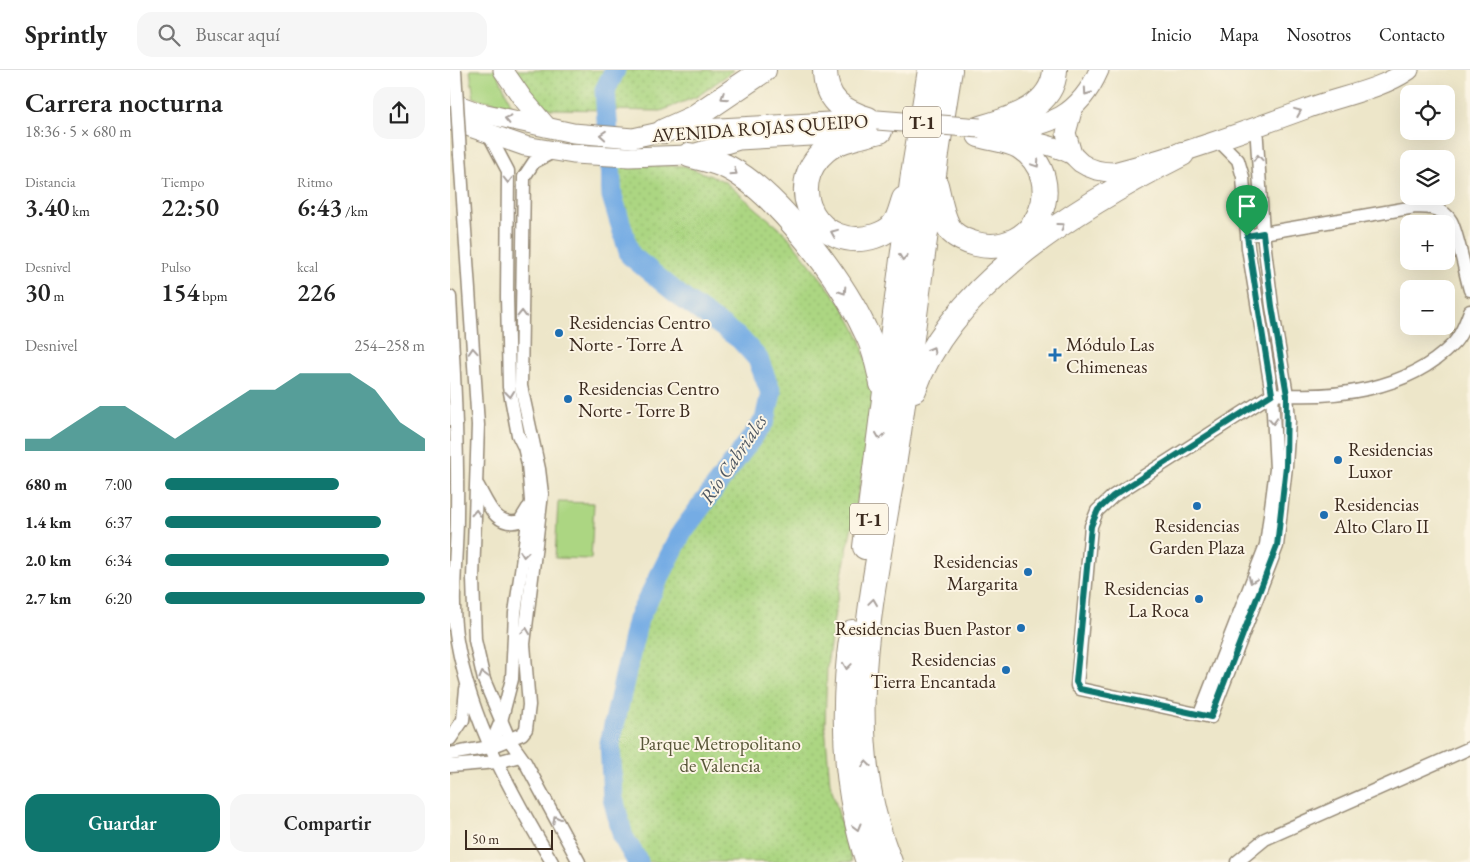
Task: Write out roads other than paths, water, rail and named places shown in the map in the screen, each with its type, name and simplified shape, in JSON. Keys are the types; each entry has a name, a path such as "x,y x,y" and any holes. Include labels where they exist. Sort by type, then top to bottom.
{"highway":[{"path":"664,131 693,118 764,70"},
{"path":"825,70 828,93 835,104 848,113 875,124"},
{"name":"T-1","path":"890,862 869,790 860,707 873,599 900,427 923,173 935,70"},
{"path":"980,132 1014,117 1040,101 1049,91 1055,70"},
{"path":"875,124 828,149 809,170 805,182 806,195 815,219 828,232 853,240 883,233 894,224 923,173"},
{"path":"923,173 953,233 967,241 982,245 999,246 1011,244 1021,238 1031,229 1039,216 1044,202 1043,175 1029,155 1018,146 980,132"},
{"path":"900,427 921,369 940,337 967,304 1024,253 1093,202 1182,154"},
{"path":"689,155 729,168 774,205 796,229 844,292 866,330 885,395"},
{"name":"T-1","path":"868,862 857,828 850,792 844,720 846,673 885,395 923,173"}],"street":[{"path":"455,70 478,425 473,579 475,640 484,680 510,741 579,862"},
{"path":"503,70 523,99 547,127"},
{"path":"1072,154 1066,133 1072,111 1090,91 1099,70"},
{"name":"AVENIDA ROJAS QUEIPO","path":"450,102 477,112 547,127 573,132 633,138 664,131 875,124 980,132 1030,140 1072,154 1080,162 1103,172 1114,172 1182,154 1216,139 1256,125 1362,92 1409,70"},
{"name":"AVENIDA ROJAS QUEIPO","path":"980,132 1030,126 1047,122 1072,111"},
{"name":"AVENIDA ROJAS QUEIPO","path":"450,120 525,146 564,152 629,157 689,155 739,140 823,137 875,124"},
{"path":"1206,716 1277,546 1286,466 1287,395 1272,306 1263,233 1256,125"},
{"path":"489,135 508,171 507,297 509,387 518,435 524,447 528,464 531,500 515,613 512,679 501,721 490,747"},
{"path":"1206,716 1266,545 1276,469 1272,394 1247,236 1243,177 1238,160 1216,139"},
{"path":"450,754 490,747 510,741 522,734 526,729 529,705 524,644 542,494 539,469 521,386 524,177 534,162 564,152"},
{"path":"1247,236 1415,207 1427,207 1441,211 1450,220 1470,290"},
{"path":"450,297 457,428 457,519 454,594 456,639 467,687 490,747 507,784 552,862"},
{"path":"1206,716 1080,689 1077,686 1091,526 1098,510 1113,496 1272,394 1319,396 1382,384 1409,376 1453,345 1470,311"},
{"path":"477,485 494,514 502,522 512,523 520,520 525,516 531,500"},
{"path":"450,739 463,720 467,687"},
{"path":"1237,862 1265,839 1470,748"},
{"path":"450,766 497,762 520,756"}],"waterway":[{"name":"Río Cabriales","path":"615,70 605,90 612,196 630,255 685,300 740,339 758,359 771,393 765,420 682,532 638,619 610,743 613,798 623,837 638,862"}],"place":[{"name":"Residencias Centro Norte - Torre A","path":"559,333"},
{"name":"Módulo Las Chimeneas","path":"1055,355"},
{"name":"Residencias Centro Norte - Torre B","path":"568,399"},
{"name":"Residencias Luxor","path":"1338,460"},
{"name":"Residencias Garden Plaza","path":"1197,506"},
{"name":"Residencias Alto Claro II","path":"1324,515"},
{"name":"Residencias Margarita","path":"1028,572"},
{"name":"Residencias La Roca","path":"1199,599"},
{"name":"Residencias Buen Pastor","path":"1021,628"},
{"name":"Residencias Tierra Encantada","path":"1006,670"}],"park label":[{"name":"Parque Metropolitano de Valencia","path":"720,754"}]}
